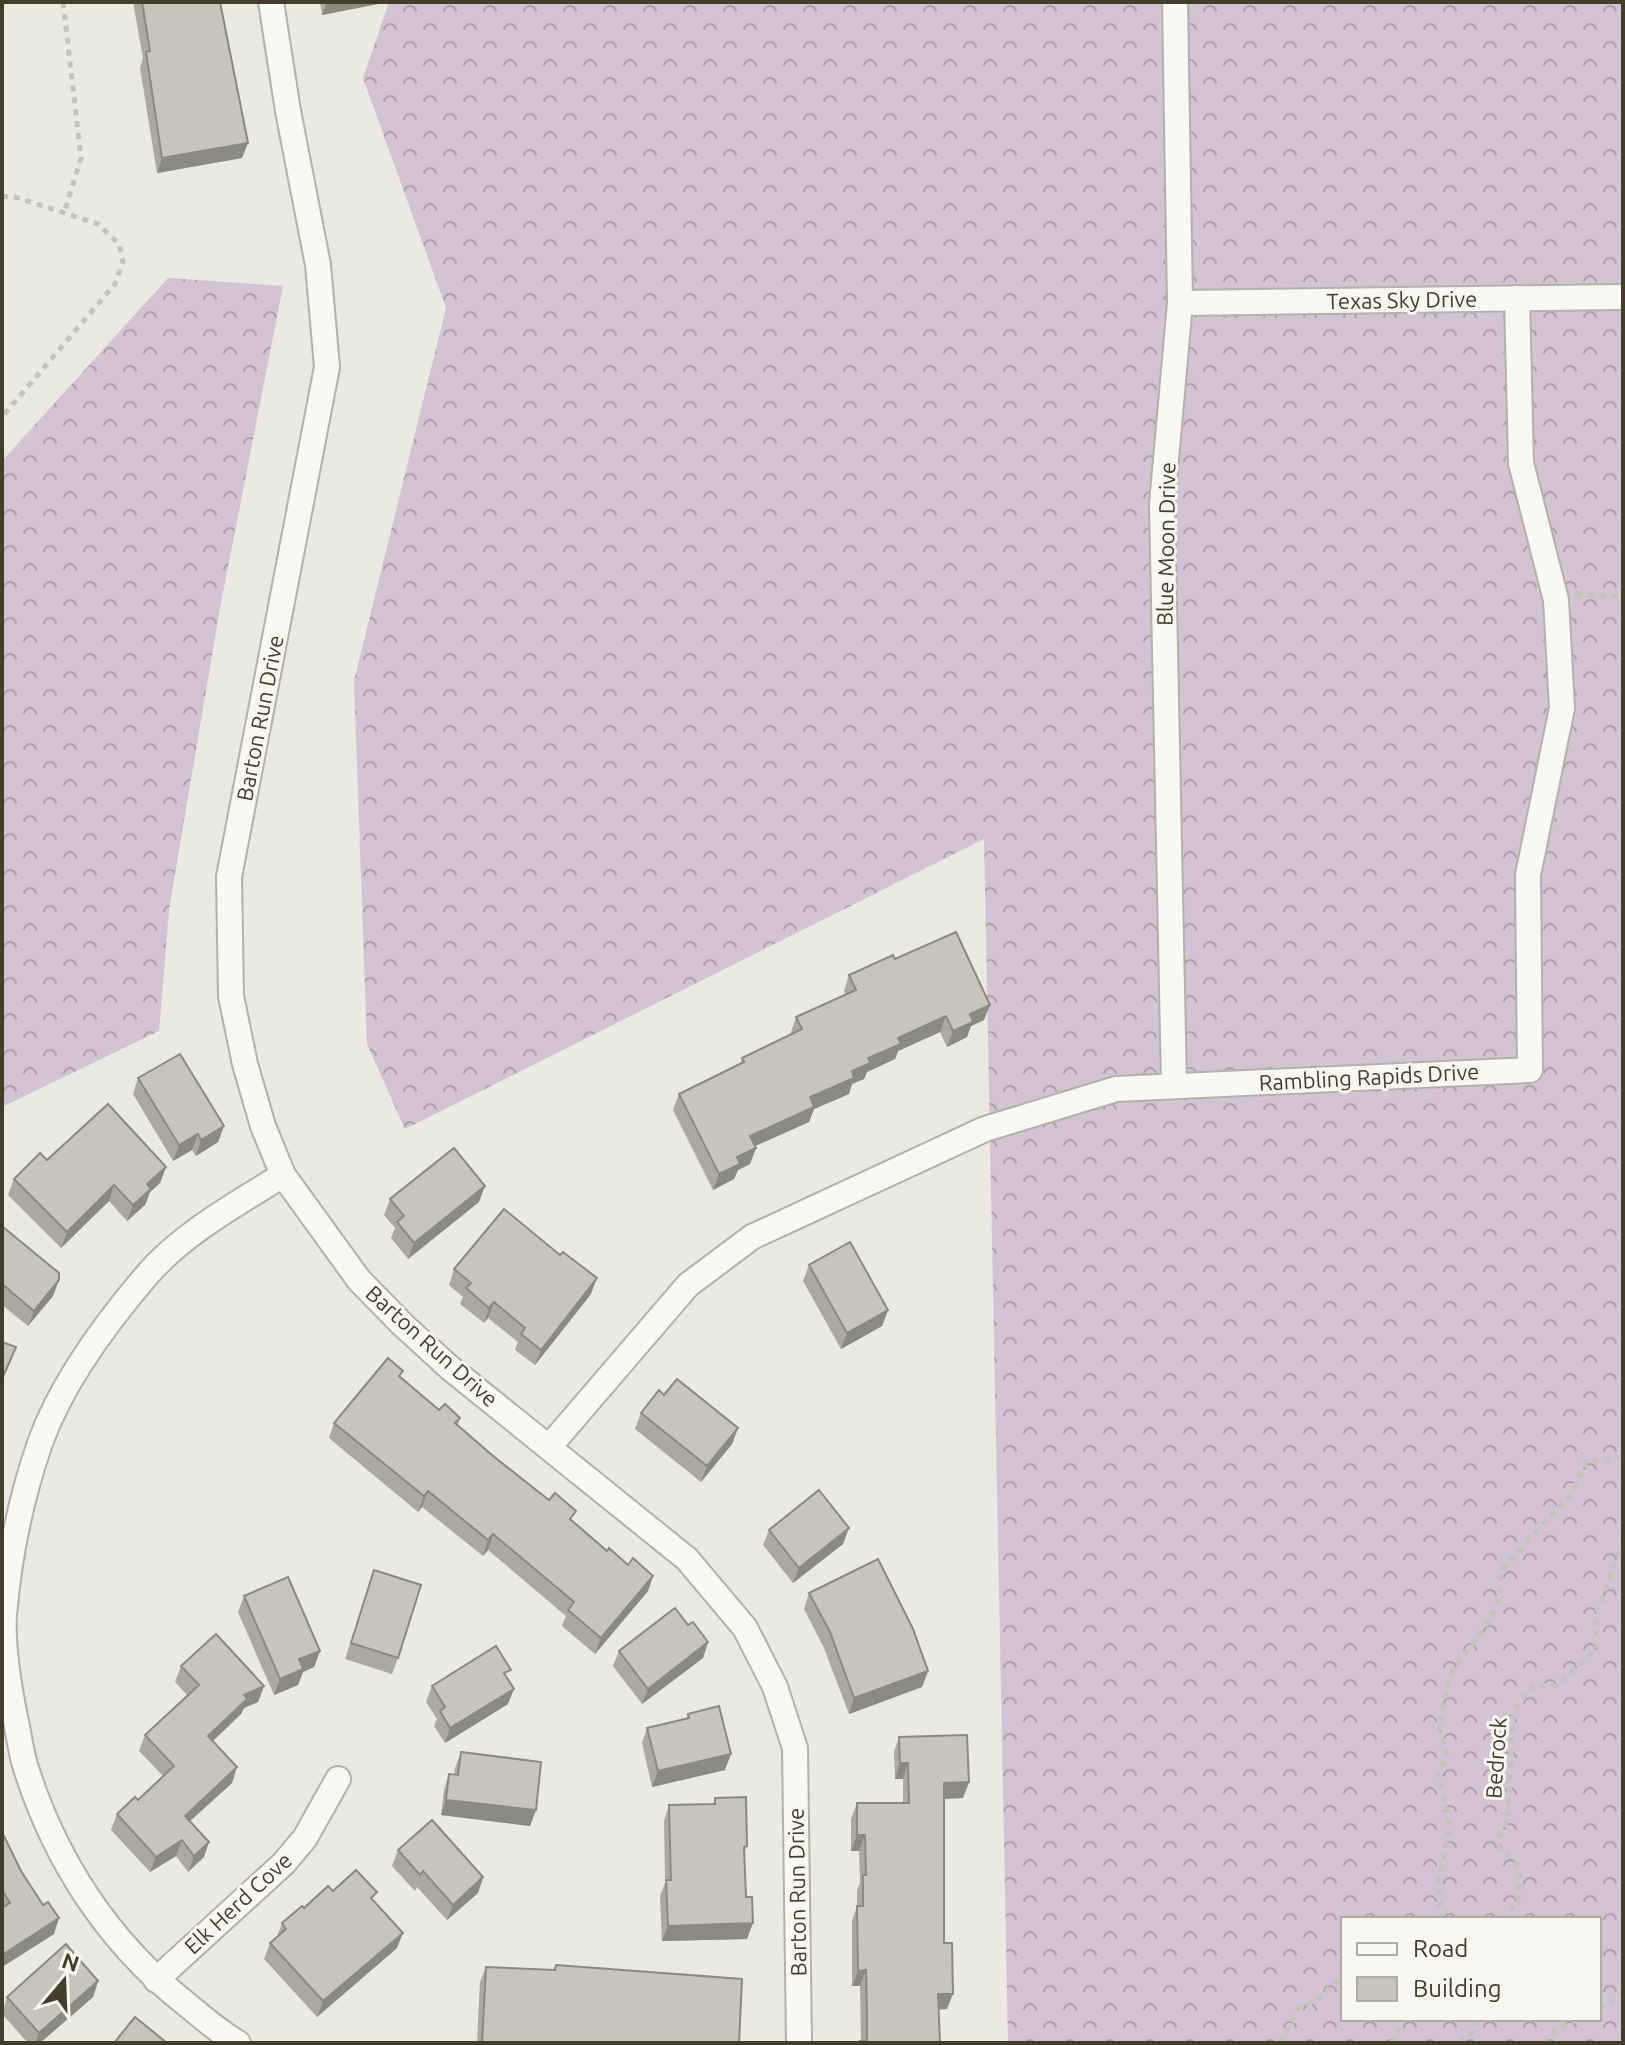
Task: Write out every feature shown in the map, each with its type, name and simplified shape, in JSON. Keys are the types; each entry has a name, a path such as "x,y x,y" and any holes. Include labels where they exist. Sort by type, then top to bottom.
{"street":[{"name":"Barton Run Drive","path":"271,2 288,111 318,265 327,367 229,877 231,996 245,1064 263,1126 283,1175 359,1280 450,1368 687,1559 745,1628 775,1687 795,1748 799,2043"},
{"name":"Blue Moon Drive","path":"1174,1086 1162,504 1180,303 1175,2"},
{"name":"Texas Sky Drive","path":"1180,303 1623,297"},
{"name":"Rambling Rapids Drive","path":"549,1447 688,1285 752,1237 985,1129 1116,1089 1530,1070 1528,875 1562,708 1556,600 1521,463 1517,298"},
{"path":"238,2043 156,1980 121,1942 85,1893 56,1845 24,1764 9,1686 4,1618 15,1536 41,1442 68,1385 101,1334 149,1273 214,1217 283,1175"},
{"name":"Elk Herd Cove","path":"156,1980 284,1863 305,1838 338,1779"}],"path":[{"path":"63,2 81,158 64,213"},
{"path":"2,197 12,196 98,224 119,244 123,262 115,284 2,417"},
{"path":"1572,594 1623,597"},
{"path":"1441,1917 1438,1887 1450,1825 1438,1775 1447,1756 1439,1726 1450,1674 1491,1618 1499,1599 1501,1571 1571,1494 1586,1462 1623,1457"},
{"name":"Bedrock","path":"1503,1917 1518,1902 1520,1870 1514,1858 1502,1851 1498,1839 1508,1819 1513,1712 1533,1685 1556,1686 1597,1648 1596,1616 1623,1539"},
{"path":"1280,2043 1299,2007 1316,2001 1341,1978"},
{"path":"1601,2007 1617,1999 1623,1991"},
{"path":"1392,2043 1402,2021"},
{"path":"1460,2043 1473,2031 1477,2021"},
{"path":"1544,2043 1556,2030 1574,2021"}],"green space":[{"path":"389,2 1623,2 1623,2043 1008,2043 984,839 405,1129 367,1044 354,681 446,308 363,78"},
{"path":"168,278 283,286 220,608 169,910 159,1031 2,1107 2,461"}],"building":[{"path":"142,2 220,2 248,143 162,158"},
{"path":"956,932 990,1005 970,1014 973,1022 953,1031 946,1016 898,1038 901,1044 868,1058 870,1063 852,1071 854,1078 810,1097 814,1107 750,1136 756,1148 737,1157 740,1164 719,1174 679,1094 802,1029 796,1017 856,990 849,975"},
{"path":"180,1054 224,1126 201,1140 198,1134 179,1145 138,1078"},
{"path":"108,1104 166,1167 147,1184 151,1189 133,1205 114,1185 67,1232 14,1179 40,1153 47,1160"},
{"path":"454,1148 485,1186 414,1243 397,1222 404,1216 390,1199"},
{"path":"504,1209 560,1255 563,1252 597,1278 541,1350 521,1334 525,1328 494,1302 489,1308 466,1288 471,1283 454,1269"},
{"path":"3,1227 59,1273 59,1280 34,1311 2,1284"},
{"path":"850,1242 888,1310 847,1333 809,1265"},
{"path":"2,1342 16,1347 2,1379"},
{"path":"388,1358 403,1371 399,1376 439,1410 445,1404 460,1418 455,1423 493,1456 549,1500 555,1493 576,1511 570,1519 607,1551 609,1548 628,1565 633,1558 653,1576 601,1638 568,1610 574,1602 493,1534 488,1540 428,1491 424,1496 334,1423"},
{"path":"677,1379 738,1428 707,1466 641,1413 659,1390 664,1395"},
{"path":"819,1490 849,1528 799,1568 769,1530"},
{"path":"878,1559 913,1629 928,1671 854,1698 830,1632 809,1593"},
{"path":"374,1570 421,1585 398,1658 351,1643"},
{"path":"288,1577 320,1651 299,1659 303,1669 280,1679 244,1596"},
{"path":"675,1608 688,1625 693,1622 708,1642 648,1689 619,1651"},
{"path":"216,1634 264,1686 244,1695 247,1699 208,1736 237,1767 185,1816 209,1842 194,1856 182,1840 156,1857 117,1814 135,1797 138,1800 174,1766 145,1735 199,1685 181,1666"},
{"path":"496,1646 511,1670 504,1673 514,1689 450,1728 440,1711 445,1707 432,1686"},
{"path":"719,1706 731,1754 658,1771 647,1728 689,1718 688,1714"},
{"path":"967,1735 969,1782 944,1783 944,1943 952,1943 953,1994 938,1994 940,2043 860,2043 867,2041 866,1970 858,1971 857,1906 863,1906 863,1875 866,1875 865,1835 857,1835 857,1803 909,1803 908,1763 900,1763 899,1737"},
{"path":"461,1752 541,1762 536,1810 446,1800 449,1774 458,1775"},
{"path":"746,1797 746,1897 752,1897 753,1923 668,1926 666,1880 671,1880 669,1805 715,1804 715,1798"},
{"path":"432,1820 483,1877 453,1905 423,1871 420,1875 398,1850"},
{"path":"2,1832 21,1871 43,1905 48,1902 59,1918 2,1955 2,1908 10,1903 2,1890"},
{"path":"356,1870 377,1892 371,1898 403,1933 323,2001 270,1943 286,1929 282,1923 302,1906 304,1908 328,1886 333,1891"},
{"path":"66,1944 98,1981 39,2033 7,1997"},
{"path":"556,1965 742,1979 739,2043 482,2043 486,1967 555,1970"},
{"path":"135,2017 167,2043 114,2043"}]}
